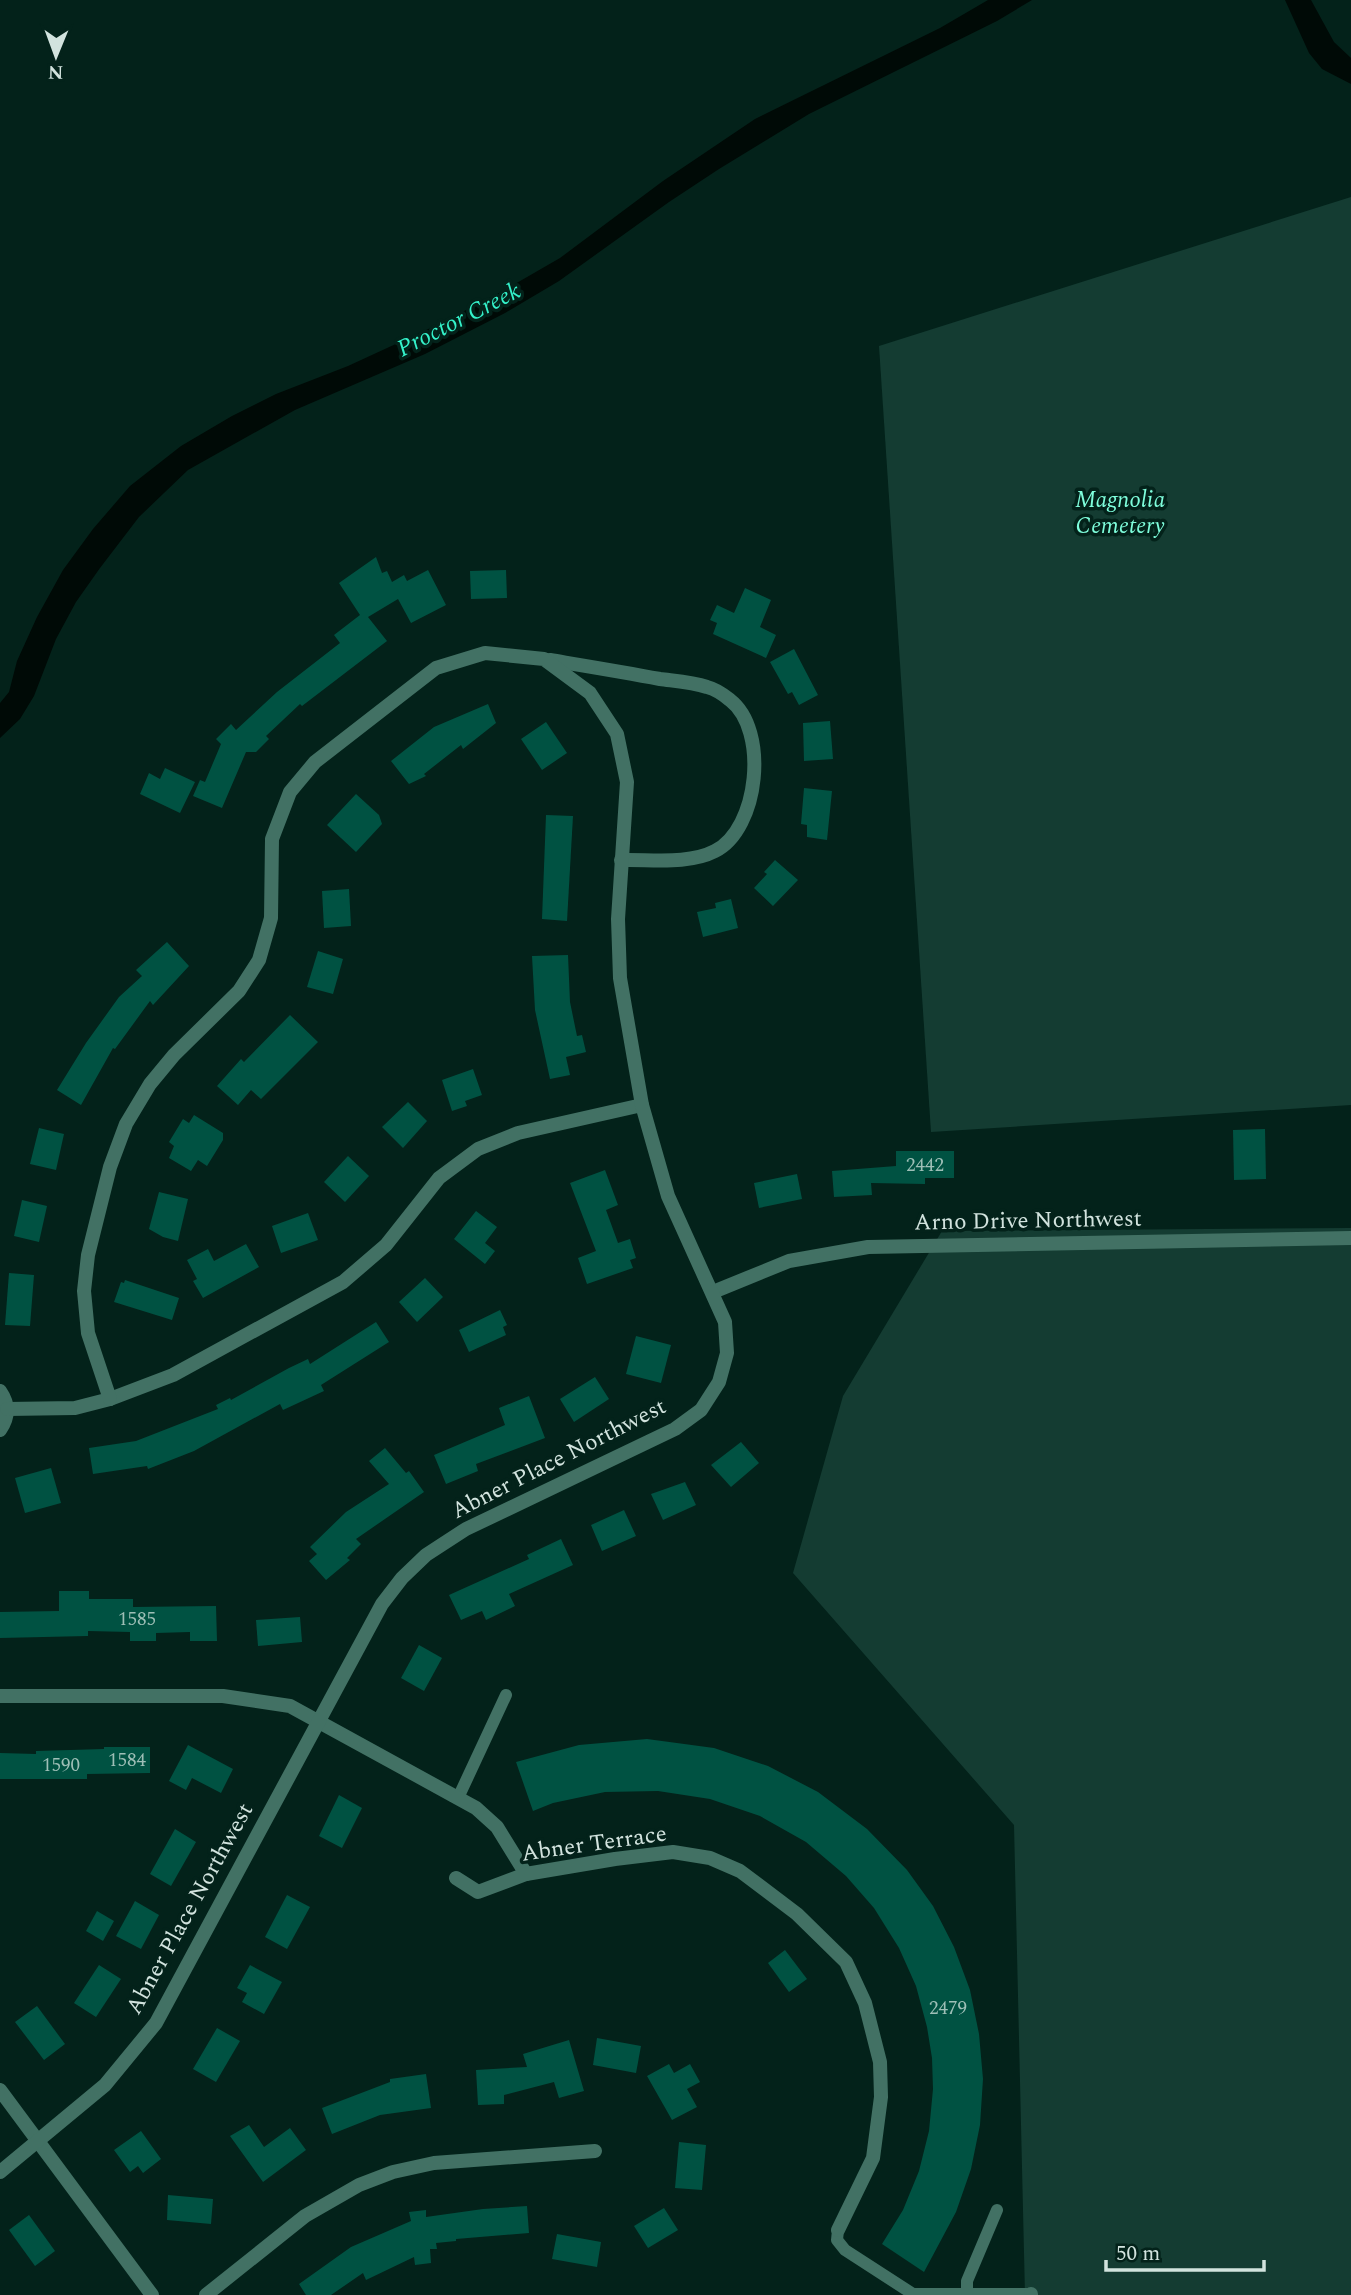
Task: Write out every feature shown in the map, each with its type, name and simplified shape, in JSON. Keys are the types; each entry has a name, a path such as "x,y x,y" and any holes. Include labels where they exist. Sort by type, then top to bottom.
{"street":[{"path":"110,1399 89,1333 84,1291 88,1255 110,1167 126,1124 150,1084 174,1055 239,991 259,960 271,918 272,839 290,792 315,762 436,668 485,653 544,659 709,687 733,702 750,727 754,751 750,802 743,824 731,840 696,858 621,860"},
{"name":"Abner Place Northwest","path":"0,2172 105,2085 156,2023 382,1604 402,1578 426,1555 466,1529 675,1429 701,1410 719,1382 727,1353 725,1322 668,1196 642,1105 620,978 618,919 626,782 617,734 590,693 544,659"},
{"path":"7,1409 75,1408 110,1399 173,1375 343,1282 386,1245 439,1178 478,1149 518,1133 642,1105"},
{"name":"Arno Drive Northwest","path":"713,1292 789,1261 868,1247 1351,1238"},
{"path":"0,1391 7,1409 0,1430"},
{"path":"0,1696 223,1696 290,1706 476,1808 497,1827 526,1874"},
{"name":"Abner Terrace","path":"456,1878 478,1892 526,1874 615,1859 673,1853 710,1858 740,1871 797,1914 846,1962 865,2003 880,2062 881,2097 873,2158 838,2230"},
{"path":"0,2090 152,2295"},
{"path":"205,2295 305,2216 359,2185 393,2172 433,2163 595,2151"}],"lane":[{"path":"458,1798 506,1695"},
{"path":"967,2293 967,2281 997,2210"},
{"path":"838,2230 837,2240 845,2250 913,2294 1031,2294"}],"green space":[{"name":"Magnolia Cemetery","path":"1351,197 1351,1105 931,1132 879,346"},
{"path":"1351,1228 1351,2295 1025,2295 1014,1825 793,1573 843,1396 942,1231"}],"water":[{"name":"Proctor Creek","path":"988,0 1032,0 997,21 809,114 719,169 559,281 505,313 425,354 295,410 188,470 139,517 76,602 56,639 34,696 20,719 0,738 0,703 9,692 17,661 63,570 93,529 130,486 181,446 276,394 348,366 501,292 560,258 663,181 755,119 940,28"},
{"path":"1285,0 1311,0 1334,42 1351,58 1351,84 1322,69 1309,53"}],"building":[{"path":"376,557 382,573 387,571 392,582 404,575 407,581 428,570 446,605 411,623 398,599 368,617 387,641 302,706 300,704 266,736 269,739 256,752 246,752 222,808 193,796 200,780 205,782 221,744 216,739 231,724 236,730 277,692 340,643 334,635 360,615 339,583"},
{"path":"506,570 507,598 471,599 470,571"},
{"path":"745,588 771,600 760,627 776,635 766,658 713,634 717,623 710,620 717,605 734,613"},
{"path":"794,649 818,695 799,705 792,692 788,694 770,662"},
{"path":"488,704 496,723 463,749 461,745 424,774 426,776 409,784 391,761 434,727"},
{"path":"830,721 833,759 804,761 803,723"},
{"path":"546,722 567,753 542,770 521,739"},
{"path":"165,768 195,782 180,813 140,794 149,773 160,779"},
{"path":"804,788 832,791 827,840 807,837 807,825 801,824"},
{"path":"356,794 379,815 382,824 356,852 327,825"},
{"path":"546,815 573,816 567,921 542,919"},
{"path":"775,860 798,880 773,906 754,888"},
{"path":"349,889 351,926 324,928 322,891"},
{"path":"731,899 738,928 703,937 697,912 716,908 715,903"},
{"path":"167,942 189,966 153,1005 150,1001 115,1049 113,1048 81,1105 57,1090 119,997 142,976 136,970"},
{"path":"318,951 343,959 333,994 307,987"},
{"path":"568,955 570,1002 577,1036 582,1035 586,1052 566,1057 570,1075 550,1079 535,1010 532,956"},
{"path":"290,1015 318,1042 261,1099 251,1090 238,1105 217,1086 241,1059 244,1062"},
{"path":"473,1069 482,1095 465,1101 467,1106 452,1111 442,1080"},
{"path":"408,1102 427,1121 403,1148 382,1127"},
{"path":"194,1115 223,1133 223,1140 207,1166 198,1160 191,1171 169,1158 174,1146 169,1142 183,1119 189,1123"},
{"path":"39,1128 64,1134 56,1170 30,1164"},
{"path":"1265,1129 1266,1179 1234,1180 1233,1130"},
{"path":"896,1151 954,1151 954,1178 925,1178 925,1184 871,1183 872,1195 834,1197 832,1171 896,1166"},
{"path":"348,1156 369,1176 345,1202 324,1182"},
{"path":"605,1170 618,1205 606,1210 618,1243 630,1239 636,1258 630,1260 633,1268 587,1284 578,1258 596,1251 570,1183"},
{"path":"797,1174 802,1199 759,1208 754,1183"},
{"path":"159,1192 188,1199 178,1241 149,1229"},
{"path":"22,1200 47,1206 39,1242 14,1236"},
{"path":"476,1211 497,1227 485,1243 495,1251 485,1264 454,1239"},
{"path":"308,1213 318,1240 281,1253 272,1226"},
{"path":"246,1244 259,1267 203,1298 193,1281 197,1279 187,1260 208,1249 214,1261"},
{"path":"9,1273 34,1275 30,1326 5,1325"},
{"path":"425,1278 443,1297 417,1322 399,1302"},
{"path":"125,1280 179,1298 172,1320 114,1302 121,1282 124,1283"},
{"path":"500,1310 507,1325 503,1327 506,1335 469,1352 459,1330"},
{"path":"376,1322 389,1342 321,1385 324,1391 283,1410 280,1404 194,1451 148,1469 147,1466 93,1474 89,1448 136,1441 218,1409 216,1405 230,1398 231,1400 289,1368 308,1359 310,1364"},
{"path":"636,1336 671,1345 661,1383 626,1374"},
{"path":"595,1377 609,1399 574,1422 560,1399"},
{"path":"529,1396 545,1438 476,1464 478,1471 446,1484 434,1455 505,1425 499,1408"},
{"path":"741,1442 759,1463 731,1487 711,1465"},
{"path":"385,1448 406,1473 409,1471 424,1492 356,1539 361,1544 347,1558 350,1560 326,1580 309,1561 317,1554 310,1547 346,1512 389,1484 369,1461"},
{"path":"51,1468 61,1503 25,1513 15,1478"},
{"path":"685,1482 696,1505 663,1520 651,1494"},
{"path":"624,1510 636,1536 602,1551 591,1525"},
{"path":"561,1539 573,1565 509,1594 515,1606 486,1620 482,1611 461,1620 449,1595 529,1559 527,1555"},
{"path":"59,1591 89,1591 89,1599 133,1599 133,1607 216,1606 217,1641 190,1641 190,1632 156,1633 156,1641 130,1641 130,1632 88,1631 88,1636 0,1638 0,1612 59,1611"},
{"path":"300,1617 302,1642 258,1646 256,1620"},
{"path":"419,1645 442,1658 424,1691 401,1678"},
{"path":"647,1739 714,1748 768,1766 818,1792 867,1829 907,1870 933,1906 954,1947 970,1990 979,2034 983,2079 980,2125 971,2169 956,2212 924,2272 882,2244 903,2210 919,2171 929,2131 933,2089 927,2027 916,1986 899,1948 874,1908 846,1876 806,1842 760,1816 710,1799 658,1791 605,1792 553,1803 533,1811 516,1762 579,1745"},
{"path":"188,1745 233,1769 221,1793 192,1778 186,1790 169,1781"},
{"path":"150,1747 150,1773 87,1774 87,1779 0,1779 0,1753 36,1754 36,1751"},
{"path":"339,1795 362,1808 342,1848 319,1836"},
{"path":"175,1829 196,1842 171,1886 150,1874"},
{"path":"287,1895 310,1907 287,1949 265,1937"},
{"path":"135,1901 159,1915 141,1949 116,1936"},
{"path":"97,1911 114,1921 103,1941 86,1931"},
{"path":"785,1950 807,1979 789,1992 768,1963"},
{"path":"99,1965 121,1979 96,2017 74,2003"},
{"path":"250,1965 282,1982 264,2014 242,2002 247,1993 237,1988"},
{"path":"37,2006 65,2044 44,2060 15,2022"},
{"path":"217,2028 240,2041 216,2082 193,2069"},
{"path":"597,2038 641,2046 636,2073 593,2065"},
{"path":"569,2040 584,2091 559,2098 554,2082 504,2095 504,2104 478,2105 476,2070 527,2067 523,2054"},
{"path":"669,2064 674,2073 690,2064 700,2082 687,2089 697,2107 672,2120 647,2076"},
{"path":"426,2074 431,2108 380,2115 332,2134 322,2108 390,2082 390,2079"},
{"path":"249,2125 264,2147 290,2128 306,2150 263,2182 230,2136"},
{"path":"141,2131 161,2159 143,2173 138,2166 130,2172 114,2150"},
{"path":"679,2142 706,2145 702,2190 675,2188"},
{"path":"168,2195 213,2199 211,2224 167,2220"},
{"path":"527,2206 529,2233 436,2243 437,2249 430,2249 431,2263 415,2265 414,2257 366,2280 363,2273 331,2295 306,2295 299,2284 351,2247 411,2221 409,2212 426,2210 426,2217"},
{"path":"664,2208 678,2230 648,2248 634,2226"},
{"path":"29,2215 55,2251 35,2266 9,2230"},
{"path":"557,2234 601,2242 597,2267 552,2259"}]}
